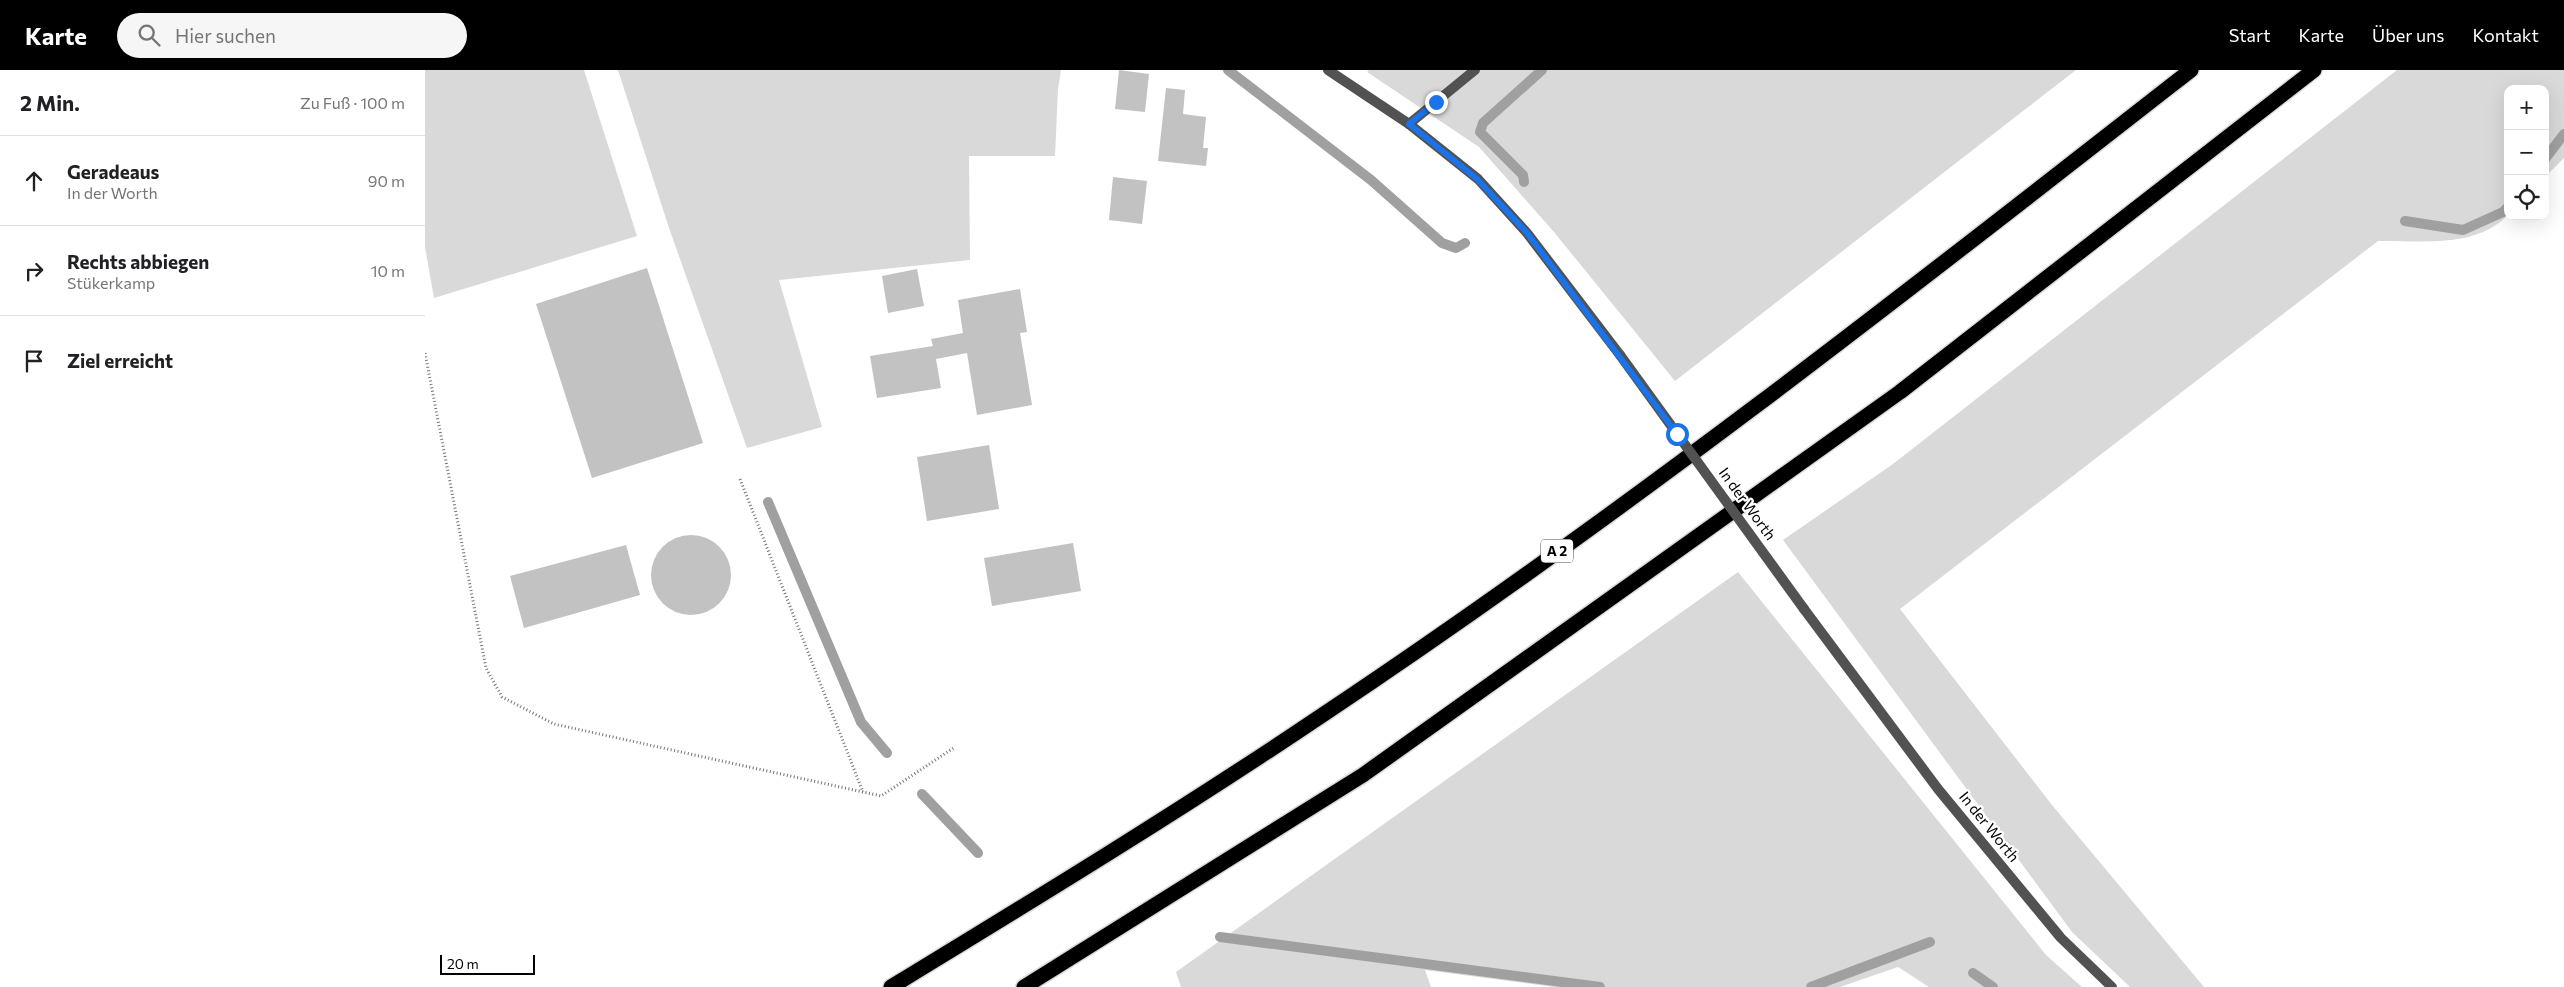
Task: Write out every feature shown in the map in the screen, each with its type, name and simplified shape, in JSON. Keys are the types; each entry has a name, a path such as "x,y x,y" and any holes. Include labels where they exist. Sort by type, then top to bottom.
{"highway":[{"name":"A 2","path":"891,987 1097,861 1323,715 1476,610 1847,339 2191,70"},
{"path":"1024,987 1363,775 1403,747 1900,392 2314,70"}],"street":[{"name":"In der Worth","path":"1328,70 1409,124 1477,179 1515,220 1619,355 1938,789 2061,938 2112,987"},
{"path":"1409,124 1475,70"}],"path":[{"path":"425,353 487,668 501,697 554,724 881,796 955,747"},
{"path":"740,479 863,793"}],"shaded area":[{"path":"425,70 584,70 637,236 434,298 425,247"},
{"path":"618,70 1061,70 1058,89 1055,156 969,156 970,260 779,280 822,427 747,448 669,228"},
{"path":"1369,70 2076,70 1675,381 1554,232 1479,147 1367,72"},
{"path":"2397,70 2564,70 2564,158 2549,173 2549,85 2504,85 2504,218 2495,226 2464,238 2429,241 2378,241 1900,609 2052,805 2204,987 2130,987 2072,932 1783,540 1893,464"},
{"path":"1738,572 2046,955 2082,987 1929,987 1898,967 1840,987 1555,987 1425,970 1431,987 1181,987 1176,972"}],"building":[{"path":"1119,70 1149,74 1145,112 1115,109"},
{"path":"1166,88 1185,90 1183,114 1206,117 1203,148 1208,148 1206,166 1158,161"},
{"path":"1113,177 1147,181 1142,224 1109,220"},
{"path":"647,268 703,443 592,478 536,304"},
{"path":"917,269 924,306 888,313 882,276"},
{"path":"1020,289 1027,332 1020,333 1032,405 977,415 967,353 936,359 941,388 877,398 870,356 933,346 931,339 963,333 958,300"},
{"path":"989,445 999,509 927,521 917,457"},
{"path":"691,535 706,538 719,547 728,560 731,575 728,590 719,603 706,612 691,615 676,612 663,603 654,590 651,575 654,560 663,547 676,538"},
{"path":"1073,543 1081,591 992,606 984,558"},
{"path":"626,545 640,595 524,628 510,576"}],"waterway":[{"path":"1228,70 1371,180 1442,243 1456,248 1465,243"},
{"path":"1524,182 1523,175 1480,132 1483,123 1542,70"},
{"path":"2549,154 2564,134"},
{"path":"2405,221 2463,230 2504,211"},
{"path":"768,502 861,722 887,753"},
{"path":"922,794 978,853"},
{"path":"1220,937 1600,987"},
{"path":"1811,987 1930,942"},
{"path":"1973,973 1993,987"}],"route":[{"path":"1436,102 1409,124 1477,179 1527,233 1677,434"}]}
